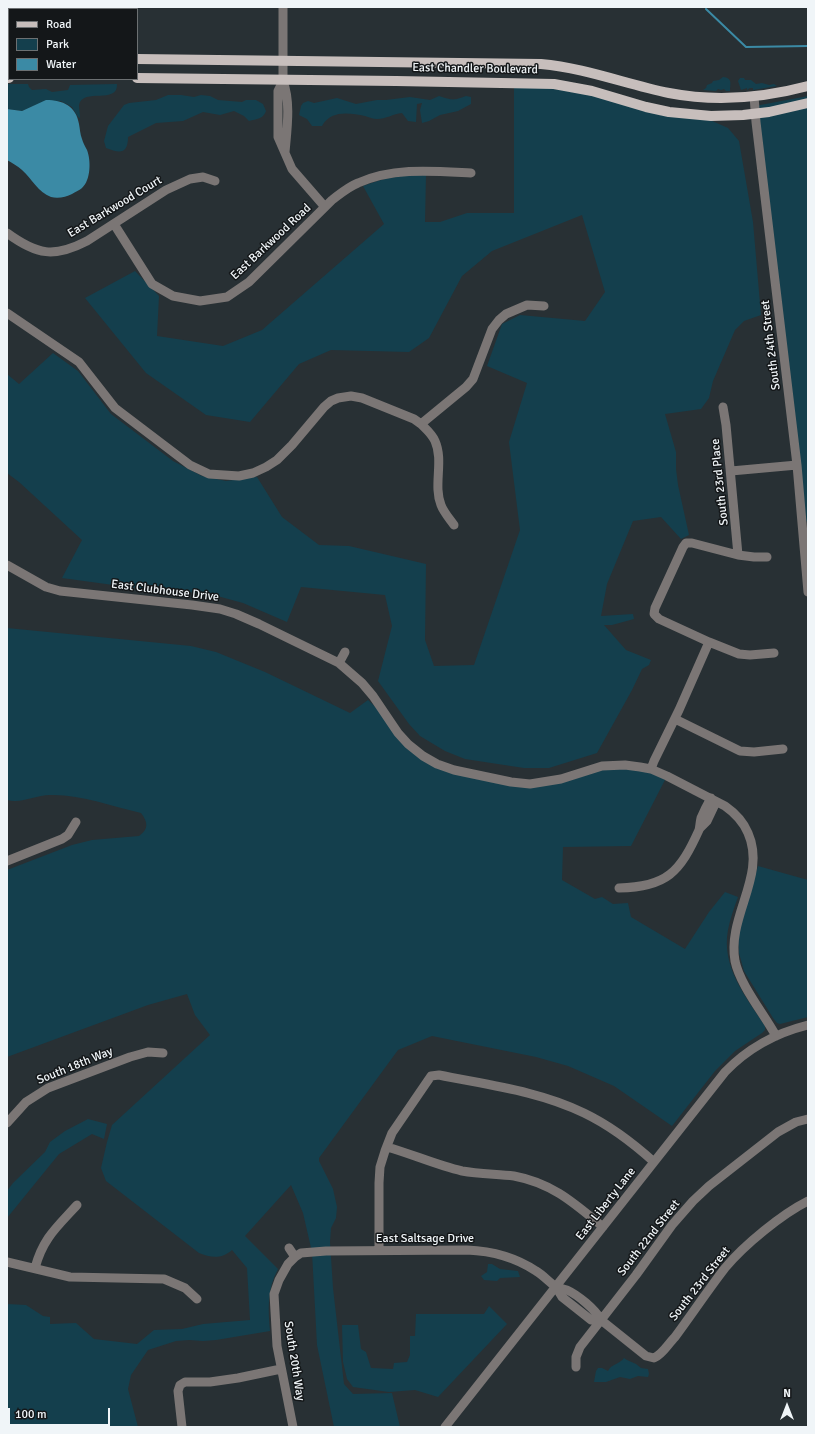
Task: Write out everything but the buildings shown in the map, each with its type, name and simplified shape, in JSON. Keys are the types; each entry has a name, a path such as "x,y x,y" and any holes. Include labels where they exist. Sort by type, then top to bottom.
{"main road":[{"name":"East Chandler Boulevard","path":"138,59 541,64 556,65 592,72 646,88 670,93 711,97 768,95 808,86"},
{"name":"East Chandler Boulevard","path":"138,78 547,84 592,91 646,107 669,112 711,116 743,115 769,112 808,103"}],"street":[{"path":"283,7 283,80 278,91 278,137 292,169 325,207"},
{"name":"South 24th Street","path":"754,96 797,465 807,563 808,592"},
{"name":"East Barkwood Road","path":"114,224 152,284 173,296 200,301 227,297 248,282 325,207 348,188 358,183 376,176 419,171 472,173"},
{"name":"East Barkwood Court","path":"7,233 32,248 46,252 60,252 74,248 166,190 190,178 203,177 215,181"},
{"path":"421,424 474,379 492,329 499,320 506,314 526,305 544,306"},
{"path":"7,313 79,362 115,408 190,465 209,474 239,476 252,473 266,467 277,460 292,445 324,407 331,401 338,398 351,396 362,398 414,419 429,432 435,441 438,454 437,492 443,511 454,525"},
{"name":"South 23rd Place","path":"723,407 731,471 738,555"},
{"path":"731,471 797,465"},
{"path":"767,557 738,555 692,543 686,543 655,608 654,614 659,619 739,654 750,655 774,653"},
{"name":"East Clubhouse Drive","path":"7,565 46,587 60,591 192,604 231,612 259,624 339,663 362,683 373,696 398,733 408,744 423,756 437,764 454,770 511,782 530,784 561,779 602,766 625,765 651,769 732,811 745,826 753,847 754,864 734,936 735,962 749,992 776,1036"},
{"path":"651,769 709,642"},
{"path":"339,663 345,652"},
{"path":"675,719 740,751 754,752 783,749"},
{"path":"619,888 642,887 658,882 666,878 679,866 700,828 713,800"},
{"path":"7,861 62,839 68,835 76,822"},
{"name":"East Liberty Lane","path":"445,1427 730,1067 746,1054 776,1036 808,1025"},
{"name":"South 18th Way","path":"7,1123 26,1102 48,1088 140,1054 163,1053"},
{"path":"378,1250 379,1183 376,1166 392,1133 431,1076 439,1075 538,1096 558,1102 584,1113 600,1122 640,1150 654,1162"},
{"name":"South 22nd Street","path":"576,1367 576,1357 580,1347 672,1225 693,1201 709,1186 778,1132 796,1122 808,1119"},
{"path":"387,1146 448,1168 513,1176 536,1182 552,1188 562,1194 603,1227"},
{"name":"South 23rd Street","path":"654,1358 662,1353 737,1254 787,1214 808,1201"},
{"path":"35,1268 39,1254 47,1239 77,1204"},
{"path":"289,1248 295,1257"},
{"name":"East Saltsage Drive","path":"295,1257 302,1254 326,1251 467,1250 490,1252 511,1258 541,1274 556,1287 562,1297 579,1311 591,1320 600,1320"},
{"name":"South 20th Way","path":"293,1427 281,1369 275,1326 274,1294 284,1270 295,1257"},
{"path":"7,1262 70,1277 164,1279 185,1288 197,1299"},
{"name":"East Saltsage Drive","path":"556,1287 568,1291 585,1303 597,1313 600,1320 646,1356 654,1358"},
{"path":"579,1311 585,1303"},
{"path":"182,1427 178,1390 180,1385 185,1382 217,1381 281,1369"}],"green space":[{"path":"96,7 126,7 126,8"},
{"path":"723,77 730,80 730,91 726,91 724,89 718,89 716,91 703,90 713,81 719,80"},
{"path":"740,78 751,80 756,84 774,84 777,86 753,90 753,88 750,88 747,90 747,88 741,90 738,81"},
{"path":"7,84 28,84 32,90 46,89 52,92 68,90 70,85 117,84 116,90 112,94 87,97 82,100 79,105 80,118 72,107 61,101 38,104 22,111 7,109"},
{"path":"514,87 546,88 577,92 710,120 728,128 739,141 753,222 761,315 744,321 735,330 713,381 709,398 701,409 665,414 676,452 678,485 689,535 681,539 661,517 633,521 607,584 601,616 633,614 634,619 612,625 604,625 626,650 651,660 649,665 642,669 597,753 549,768 524,768 465,759 445,751 420,736 409,724 378,681 392,626 385,595 301,587 287,622 243,603 210,594 128,587 62,578 82,540 19,482 7,473 7,374 19,384 53,353 78,371 111,414 173,461 202,476 226,481 257,477 282,517 319,545 349,546 426,564 425,640 434,666 474,665 520,530 509,442 527,383 487,366 502,324 520,315 585,321 605,292 582,215 492,251 462,276 429,338 409,352 331,350 299,364 250,422 206,415 146,373 85,298 135,271 159,296 157,336 223,346 262,330 384,224 363,186 379,180 394,177 426,175 425,222 440,222 467,213 514,213"},
{"path":"168,95 194,97 201,95 210,96 218,100 242,102 246,100 256,100 263,104 266,111 261,117 249,121 244,116 234,111 220,115 203,112 183,121 156,123 128,137 128,143 122,151 115,151 106,148 104,141 108,126 124,105 129,103 156,100"},
{"path":"439,96 452,99 458,99 466,96 471,97 471,104 458,111 440,115 422,123 420,110 422,103 417,104 416,122 408,121 402,113 377,119 359,115 341,114 330,117 322,126 312,126 307,119 299,115 301,106 303,103 308,101 314,103 337,98 356,104 377,100 410,97 430,100"},
{"path":"808,96 808,521 802,522 755,106"},
{"path":"7,628 191,646 216,652 265,672 350,713 368,700 389,720 398,733 437,764 530,784 625,765 667,776 631,846 563,847 562,880 595,899 602,897 613,904 628,903 631,917 685,949 709,912 725,892 738,897 728,930 728,957 743,993 765,1026 765,1030 735,1051 715,1071 672,1126 614,1086 568,1066 536,1057 432,1036 398,1050 319,1158 319,1161 333,1189 337,1207 336,1218 331,1228 330,1242 333,1288 344,1384 353,1394 392,1393 400,1427 334,1427 317,1345 312,1252 303,1213 291,1185 245,1236 278,1269 274,1277 269,1299 270,1331 216,1340 176,1341 148,1350 131,1375 128,1389 138,1427 7,1427 7,1304 26,1305 43,1316 50,1317 50,1324 76,1323 94,1339 137,1344 154,1330 182,1329 203,1324 250,1320 247,1268 232,1250 224,1255 216,1257 199,1253 106,1181 101,1168 112,1125 210,1035 195,1015 187,994 148,1005 7,1057 7,870 72,845 92,840 139,836 145,831 146,822 141,813 73,796 50,795 18,801 7,800"},
{"path":"758,866 808,880 808,1017 780,1024 773,1018 744,971 739,953 739,926"},
{"path":"88,1119 107,1124 104,1139 92,1134 59,1154 7,1218 7,1191 13,1183 45,1152 50,1142 65,1131"},
{"path":"488,1264 492,1264 500,1269 518,1271 520,1277 500,1278 497,1281 484,1280 481,1276 487,1272"},
{"path":"489,1306 507,1324 438,1397 415,1390 389,1392 353,1387 347,1379 343,1362 342,1325 358,1325 361,1349 366,1352 371,1368 393,1369 394,1363 407,1362 410,1355 410,1336 415,1336 416,1314 484,1314"},
{"path":"624,1358 641,1368 648,1369 648,1377 638,1376 630,1379 620,1377 606,1382 594,1382 598,1368 608,1371 611,1367"}],"water":[{"path":"46,100 58,101 72,108 79,124 81,137 89,159 89,175 82,188 70,195 54,198 42,192 26,174 7,160 7,109 22,111"}],"waterway":[{"path":"706,9 746,47 808,46"}]}
